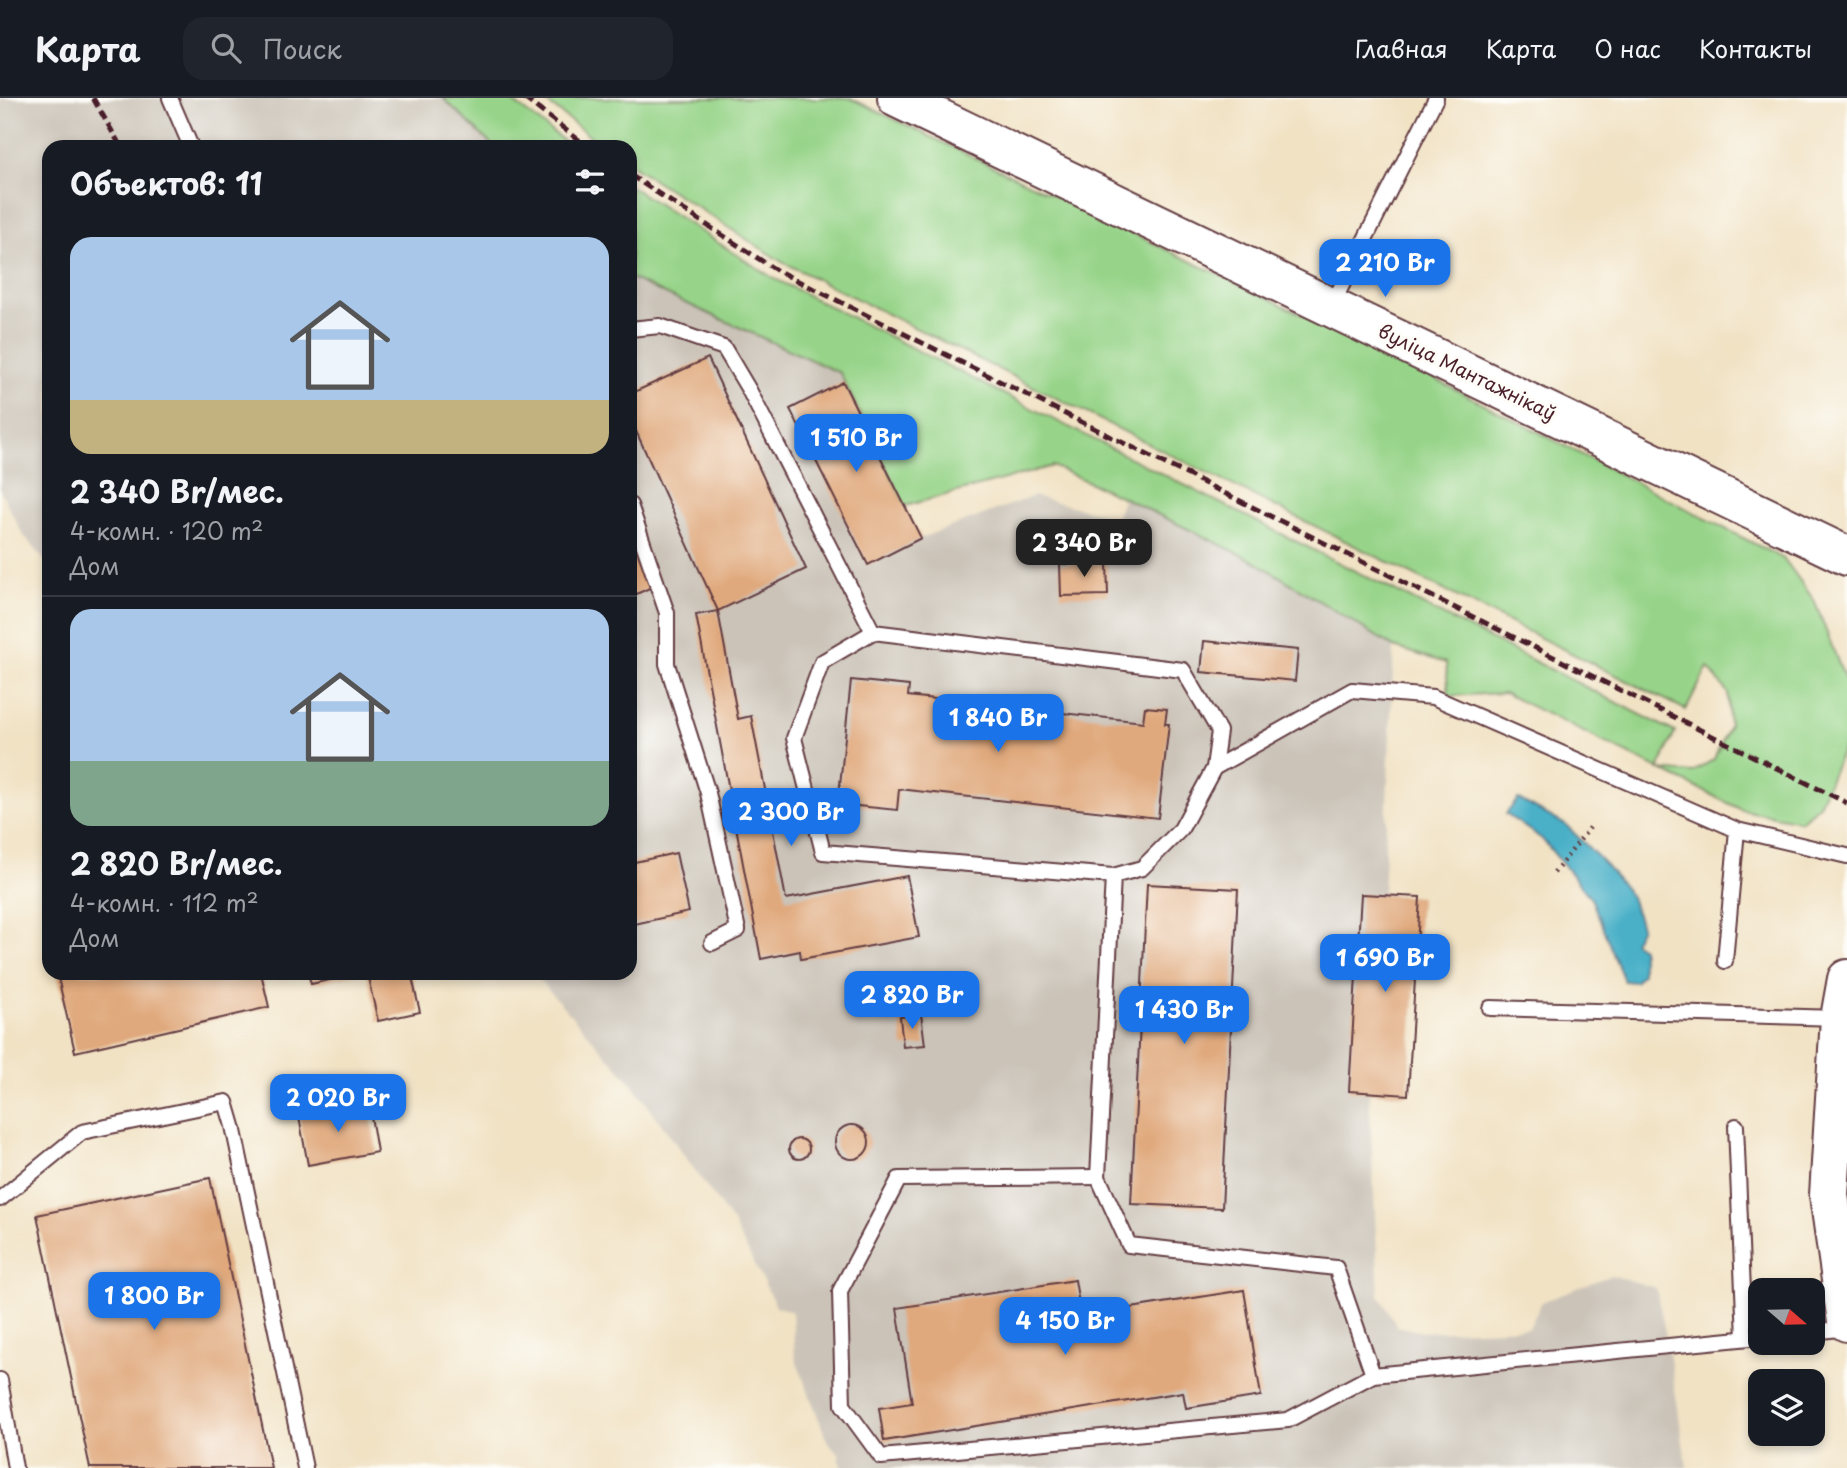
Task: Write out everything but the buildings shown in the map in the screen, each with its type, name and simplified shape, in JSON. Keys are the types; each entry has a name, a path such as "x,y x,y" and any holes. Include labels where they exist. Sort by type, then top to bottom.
{"main road":[{"name":"вуліца Мантажнікаў","path":"897,98 1847,556"},
{"path":"1847,979 1840,1018 1829,1195 1847,1322"}],"lane":[{"path":"170,98 188,140"},
{"path":"1332,306 1436,98"},
{"path":"637,328 660,326 724,348 749,390 873,632"},
{"path":"637,525 667,613 667,664 708,793 738,930 712,943"},
{"path":"873,632 1183,670 1219,731 1214,768 1181,829 1142,868 1113,877 823,852 794,738 821,662 873,632"},
{"path":"1214,768 1352,690 1433,697 1737,830 1847,856"},
{"path":"1725,961 1737,830"},
{"path":"1113,877 1098,1177 1129,1245 1335,1268 1373,1375"},
{"path":"1490,1008 1840,1018"},
{"path":"0,1199 82,1132 226,1102 305,1468"},
{"path":"1737,1126 1745,1338"},
{"path":"1098,1177 899,1179 840,1291 843,1405 881,1457 1288,1420 1373,1375 1748,1338"},
{"path":"1825,1331 1847,1328"},
{"path":"0,1380 15,1468"}],"path":[{"path":"1554,873 1592,825"}],"shaded area":[{"path":"0,98 443,98 487,140 42,140 42,557 22,533 0,490"},
{"path":"637,281 840,373 921,538 1034,496 1116,518 1124,498 1254,561 1394,647 1383,894 1420,897 1408,1095 1369,1093 1379,1295 1397,1326 1422,1332 1529,1328 1542,1302 1611,1275 1656,1288 1687,1468 841,1468 839,1453 828,1443 795,1357 792,1312 776,1306 733,1223 631,1082 539,980 637,980"}],"green space":[{"path":"443,98 508,98 563,140 487,140"},
{"path":"541,98 850,98 1418,370 1784,559 1814,600 1847,685 1847,739 1819,805 1801,821 1742,810 1661,770 1692,773 1714,759 1729,726 1728,693 1708,667 1686,710 782,262 637,169 637,140 595,140"},
{"path":"637,191 773,278 1675,732 1658,769 1504,693 1449,696 1446,663 1394,647 1254,561 1053,466 905,506 840,373 637,281"}],"water":[{"path":"1518,799 1566,825 1606,865 1631,897 1641,927 1633,942 1642,948 1642,974 1635,982 1624,981 1591,898 1542,839 1506,814"}],"railway":[{"path":"93,98 117,140"},
{"path":"524,98 579,140"},
{"path":"637,180 776,270 1847,803"}]}
